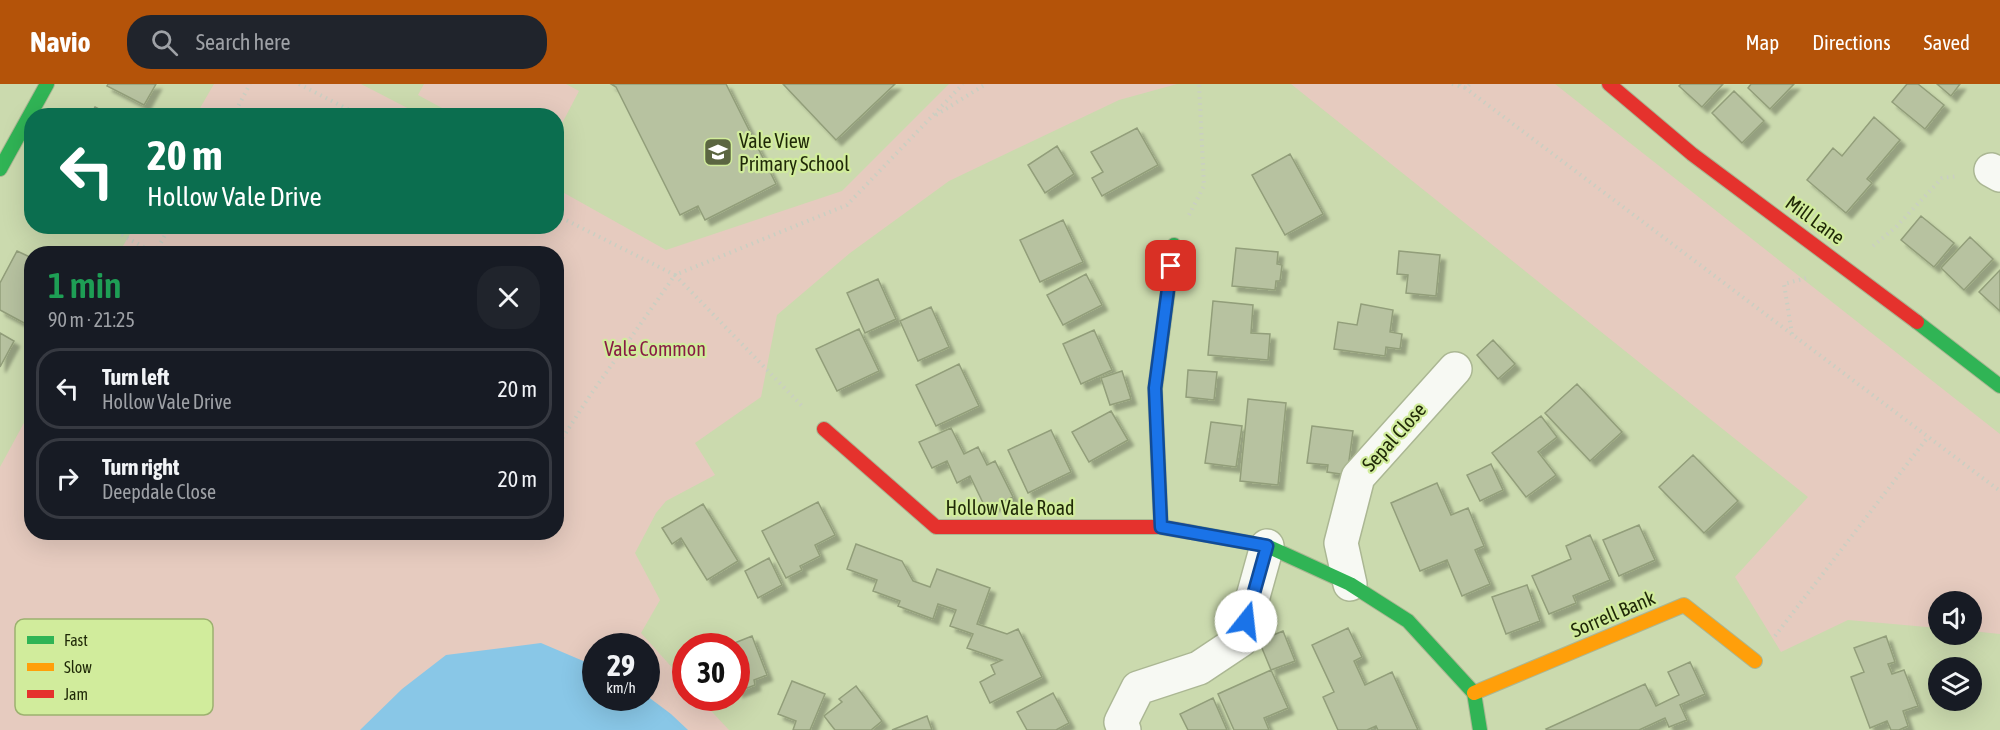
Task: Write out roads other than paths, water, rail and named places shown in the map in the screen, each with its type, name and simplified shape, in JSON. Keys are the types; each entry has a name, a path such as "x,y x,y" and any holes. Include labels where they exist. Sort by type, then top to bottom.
{"street":[{"path":"34,108 47,84"},
{"name":"Mill Lane","path":"1609,84 1692,154 1847,268 2000,386"},
{"path":"0,169 24,126"},
{"path":"1161,527 1155,388 1174,246"},
{"name":"Sepal Close","path":"1350,584 1341,543 1358,477 1455,369"},
{"name":"Hollow Vale Road","path":"824,429 936,527 1161,527 1267,546 1350,584 1408,621 1474,693"},
{"path":"1124,730 1121,722 1138,688 1199,668 1241,640 1267,546"},
{"name":"Sorrell Bank","path":"1474,693 1684,605 1755,661"},
{"path":"1474,693 1480,730"}],"water":[{"path":"541,643 582,660 582,711 660,711 660,706 688,730 360,730 402,689 446,655"}],"place":[{"name":"Vale View Primary School","path":"718,152"}],"park label":[{"name":"Vale Common","path":"655,349"}]}
